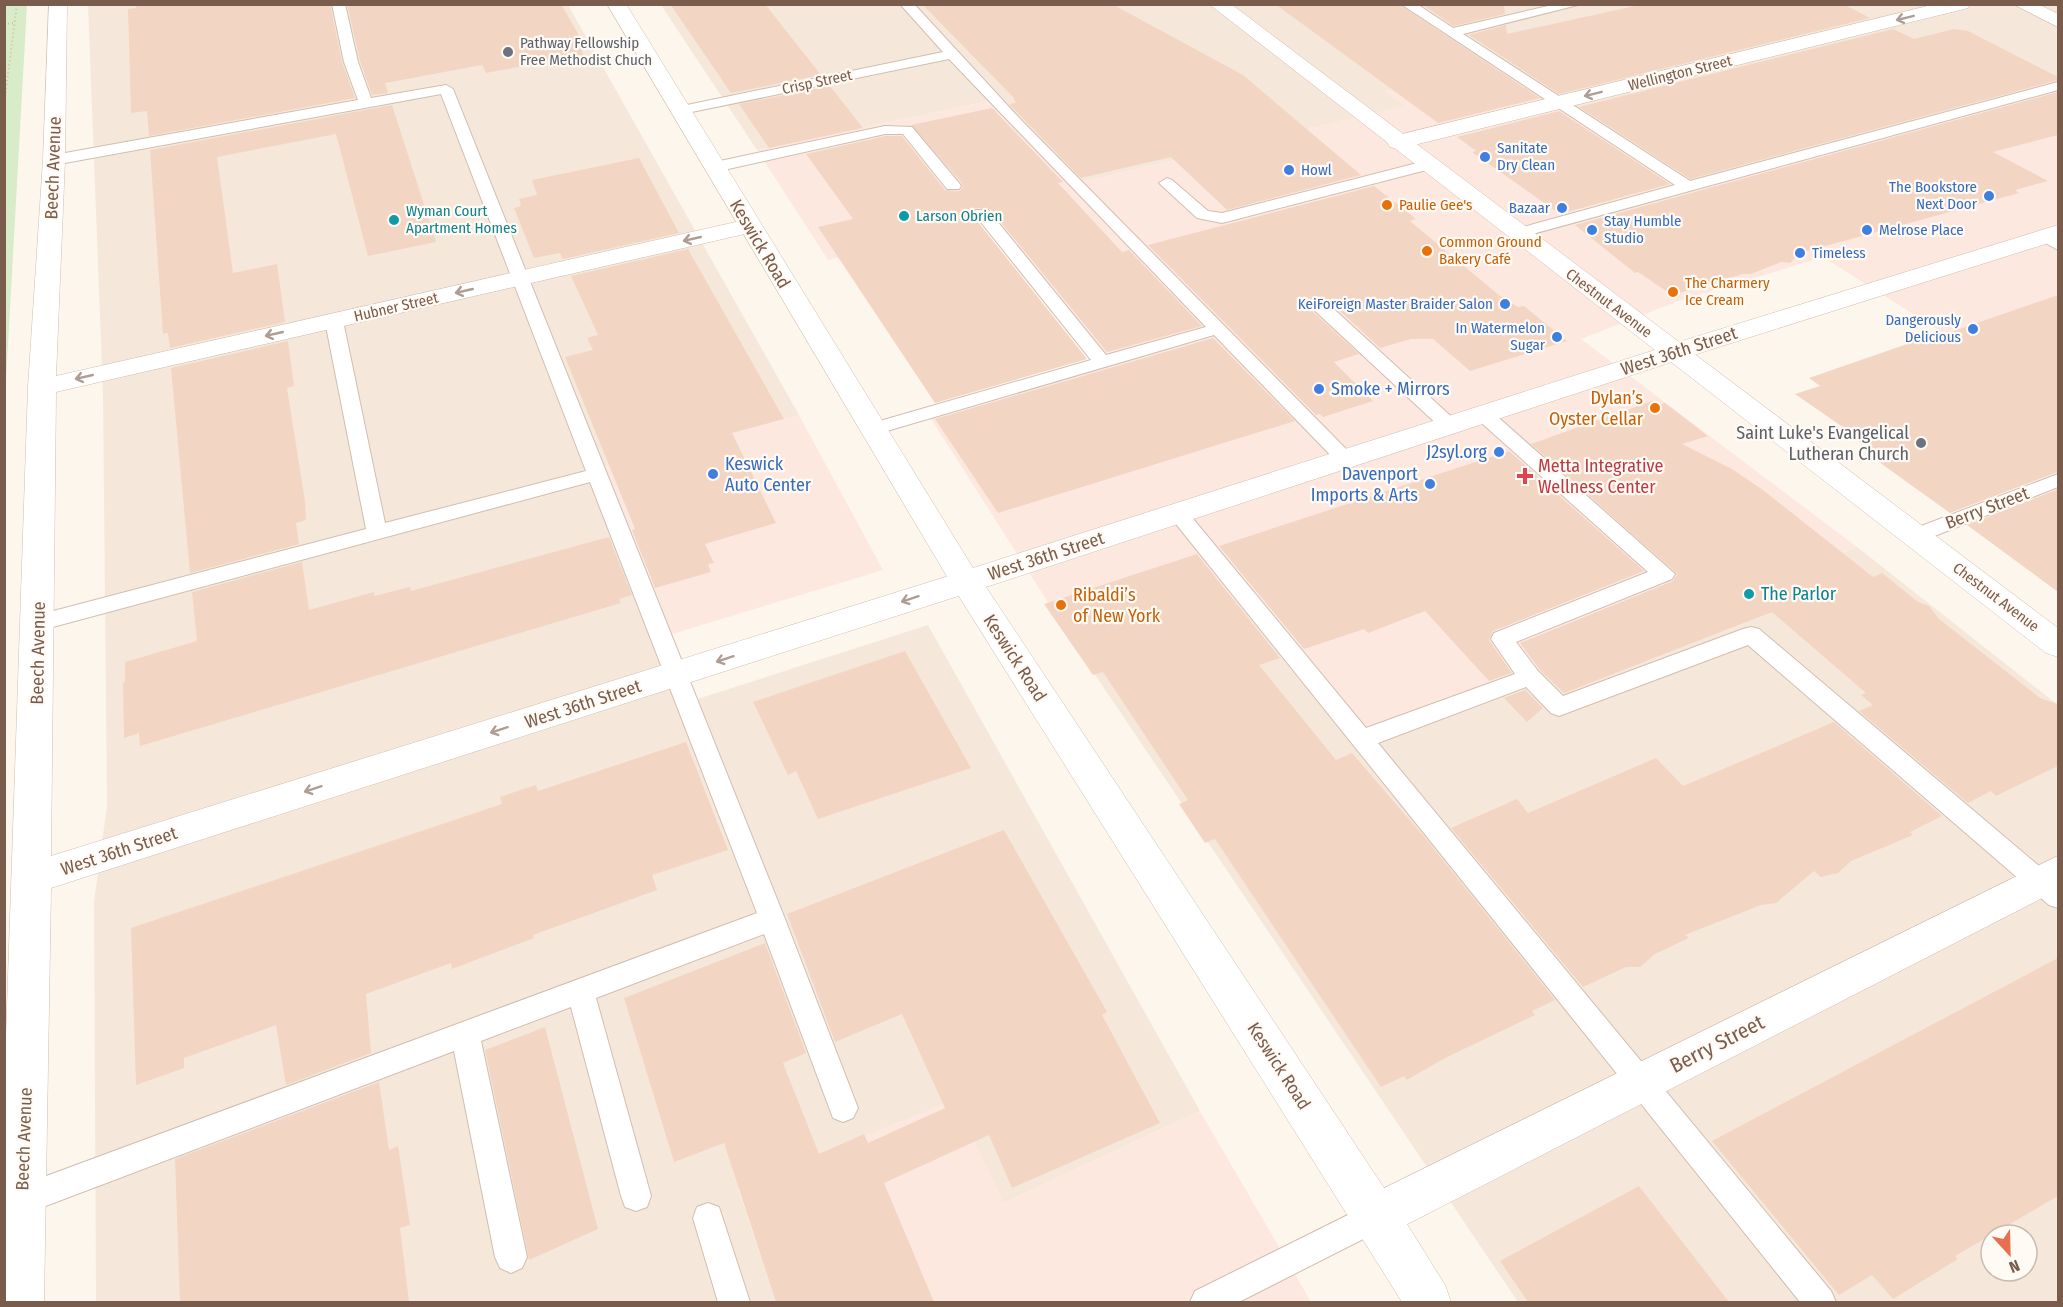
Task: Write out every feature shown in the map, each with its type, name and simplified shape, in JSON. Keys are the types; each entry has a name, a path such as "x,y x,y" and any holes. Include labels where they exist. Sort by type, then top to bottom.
{"street":[{"name":"Keswick Road","path":"615,4 682,110 749,226 966,582 1376,1216 1428,1302"},
{"name":"Chestnut Avenue","path":"1218,4 2058,645"},
{"name":"Wellington Street","path":"1398,142 1961,4"},
{"path":"2022,4 2058,21"},
{"name":"Beech Avenue","path":"20,1302 32,878 42,387 60,5"},
{"name":"Hubner Street","path":"42,387 749,226"},
{"name":"West 36th Street","path":"32,878 966,582 1675,352 2053,238"},
{"name":"Berry Street","path":"1376,1216 1642,1082 2052,884"}],"lane":[{"path":"338,4 351,62 366,103"},
{"path":"906,4 1346,460"},
{"path":"1407,4 1688,186"},
{"path":"1450,33 1576,4"},
{"name":"Crisp Street","path":"682,110 952,54"},
{"path":"1518,233 2058,86"},
{"path":"54,160 446,89 674,675 772,919 843,1108"},
{"path":"715,167 885,130 907,130 953,186"},
{"path":"1167,183 1203,215 1222,218 1429,165"},
{"path":"982,213 1102,362"},
{"path":"1319,305 1449,426"},
{"path":"334,321 377,533"},
{"path":"873,429 1218,329"},
{"path":"1483,414 1664,574 1502,639 1530,677 1559,707 1751,635 2052,884"},
{"path":"38,623 597,474"},
{"name":"Berry Street","path":"1915,536 2058,480"},
{"path":"1178,514 1820,1302"},
{"path":"1363,739 1530,677"},
{"path":"22,1200 772,919"},
{"path":"580,991 636,1197"},
{"path":"465,1034 511,1257"},
{"path":"1206,1302 1376,1216"},
{"path":"708,1218 734,1302"}],"path":[{"path":"4,105 17,4"},
{"path":"4,24 14,23"}],"shaded area":[{"path":"88,5 568,5 799,415 597,469 685,703 928,625 1200,1111 1004,1203 738,1188 776,1302 96,1302 94,902 107,806 103,395"},
{"path":"661,5 2058,5 2058,85 1685,187 1385,91 1406,106 1081,182 998,99 757,150"},
{"path":"1498,65 1685,187 2058,85 2058,406 1823,257 1676,302 1581,339 1857,547 1368,743 1246,593 1079,651 924,408 1101,359 989,222 828,260 757,150 998,99 1081,182 1405,106 1384,91"},
{"path":"799,415 883,570 659,638 597,469"},
{"path":"1857,547 2058,705 2058,1302 1518,1302 1079,651 1246,593 1368,742"},
{"path":"954,1100 1004,1203 1200,1111 1311,1302 776,1302 738,1187"}],"green space":[{"path":"4,5 27,5 5,398"}],"building":[{"path":"136,4 330,4 342,62 355,98 149,136 147,111 131,113 128,9 136,8"},
{"path":"347,4 561,4 587,49 582,50 583,55 486,73 482,65 385,83 388,93 372,95 360,61"},
{"path":"670,4 765,4 821,75 731,93"},
{"path":"922,4 1112,4 1243,75 1361,175 1227,210 1171,157 1081,178 1009,104 1016,103 1013,97"},
{"path":"1275,4 1399,4 1540,98 1438,123"},
{"path":"1422,4 1504,4 1505,14 1453,26"},
{"path":"1644,4 1843,4 1870,18 1559,94 1469,35 1506,25 1507,34"},
{"path":"1893,29 1914,39 1954,29 1968,31 2058,77 2058,80 1690,179 1579,107"},
{"path":"830,86 863,128 769,148 739,104"},
{"path":"2058,92 2058,135 1993,152 2048,181 2015,190 2019,193 1800,253 1790,263 1781,262 1751,274 1743,274 1672,295 1638,272 1635,273 1575,225"},
{"name":"Wyman Court Apartment Homes","path":"392,105 436,242 368,256 336,134 217,157 233,273 277,264 285,322 170,348 168,333 163,334 150,150"},
{"path":"992,108 1063,182 1058,183 1122,252 1129,250 1202,326 1107,352 990,209 976,208 972,212 974,217 1087,359 935,403 818,227 853,219 806,154 885,136 902,136 945,190 959,191 963,187 961,182 911,125"},
{"path":"1559,111 1670,184 1560,214 1472,152 1476,151 1457,137"},
{"path":"639,158 679,233 563,259 560,253 534,258 514,208 521,206 519,199 537,195 532,180"},
{"path":"1374,186 1416,219 1410,221 1500,296 1518,307 1524,306 1567,341 1470,371 1433,339 1411,339 1380,348 1327,299 1313,299 1308,305 1311,310 1359,354 1334,362 1373,401 1323,417 1320,414 1316,415 1148,245"},
{"path":"688,249 784,419 732,433 776,523 705,544 714,563 708,564 711,572 655,588 632,530 635,529 565,357 593,350 587,338 598,335 571,276"},
{"path":"2058,295 2058,472 1950,513 1872,457 1878,455 1844,431 1847,430 1795,394 1820,386 1809,378"},
{"path":"1213,338 1295,421 998,513 935,419"},
{"path":"288,341 294,386 287,388 305,501 306,520 296,523 299,544 190,573 171,368"},
{"path":"1652,401 1657,405 1665,403 1708,436 1682,444 1732,469 1763,490 1873,577 1882,573 1918,602 1929,606 1939,619 2040,698 2058,704 2058,766 1996,796 1991,791 1968,803 1859,711 1873,705 1861,695 1866,693 1772,612 1564,693 1540,670 1520,643 1673,581 1677,574 1531,444"},
{"path":"1509,451 1644,571 1493,631 1489,640 1512,673 1489,681 1425,611 1368,633 1364,629 1304,649 1219,546"},
{"path":"2058,489 2058,592 1967,525"},
{"path":"609,537 632,595 619,599 621,603 140,746 139,733 124,738 125,662 197,641 192,592 302,562 309,610 374,592 374,596 410,587 411,591"},
{"path":"1197,554 1280,658 1259,665 1336,760 1352,753 1426,839 1555,1000 1532,1011 1535,1015 1443,1059 1407,1080 1404,1076 1381,1087 1215,839 1205,843 1179,804 1188,800 1103,672 1093,675 1044,604"},
{"path":"905,651 971,768 818,819 796,771 788,775 753,702"},
{"path":"1525,690 1543,708 1527,722 1504,698"},
{"path":"1834,722 1942,816 1910,832 1913,835 1851,861 1838,873 1821,877 1814,871 1776,903 1761,905 1685,935 1689,938 1655,954 1640,967 1626,967 1583,987 1451,828 1517,799 1528,813 1656,758 1683,786"},
{"path":"686,742 728,850 652,875 657,890 533,935 534,938 452,969 451,963 366,994 371,1053 286,1085 276,1025 184,1058 184,1068 136,1085 131,928 502,804 500,797 536,785 538,791"},
{"path":"1004,830 1107,1012 1102,1015 1160,1123 1012,1188 989,1135 884,1183 934,1302 776,1302 724,1143 674,1162 624,998 765,943 806,1053 783,1063 819,1154 864,1134 868,1143 945,1108 902,1014 835,1042 787,914"},
{"path":"2058,958 2058,1196 2012,1223 1979,1223 1979,1242 1955,1256 1958,1259 1893,1299 1872,1275 1839,1295 1712,1141"},
{"path":"545,1027 598,1229 529,1260 485,1050"},
{"path":"379,1082 389,1150 398,1146 410,1225 400,1228 409,1302 180,1302 175,1159"},
{"path":"1639,1186 1729,1302 1528,1302 1500,1261"}],"place":[{"name":"Pathway Fellowship Free Methodist Chuch","path":"508,52"},
{"name":"Sanitate Dry Clean","path":"1485,157"},
{"name":"Howl","path":"1289,170"},
{"name":"The Bookstore Next Door","path":"1989,196"},
{"name":"Paulie Gee's","path":"1387,205"},
{"name":"Bazaar","path":"1562,208"},
{"name":"Larson Obrien","path":"904,216"},
{"name":"Wyman Court Apartment Homes","path":"394,220"},
{"name":"Stay Humble Studio","path":"1592,230"},
{"name":"Melrose Place","path":"1867,230"},
{"name":"Common Ground Bakery Café","path":"1427,251"},
{"name":"Timeless","path":"1800,253"},
{"name":"The Charmery Ice Cream","path":"1673,292"},
{"name":"KeiForeign Master Braider Salon","path":"1505,304"},
{"name":"Dangerously Delicious","path":"1973,329"},
{"name":"In Watermelon Sugar","path":"1557,337"},
{"name":"Smoke + Mirrors","path":"1319,389"},
{"name":"Dylan’s Oyster Cellar","path":"1655,408"},
{"name":"Saint Luke's Evangelical Lutheran Church","path":"1921,443"},
{"name":"J2syl.org","path":"1499,452"},
{"name":"Keswick Auto Center","path":"713,474"},
{"name":"Metta Integrative Wellness Center","path":"1525,476"},
{"name":"Davenport Imports & Arts","path":"1430,484"},
{"name":"The Parlor","path":"1749,594"},
{"name":"Ribaldi’s of New York","path":"1061,605"}]}
